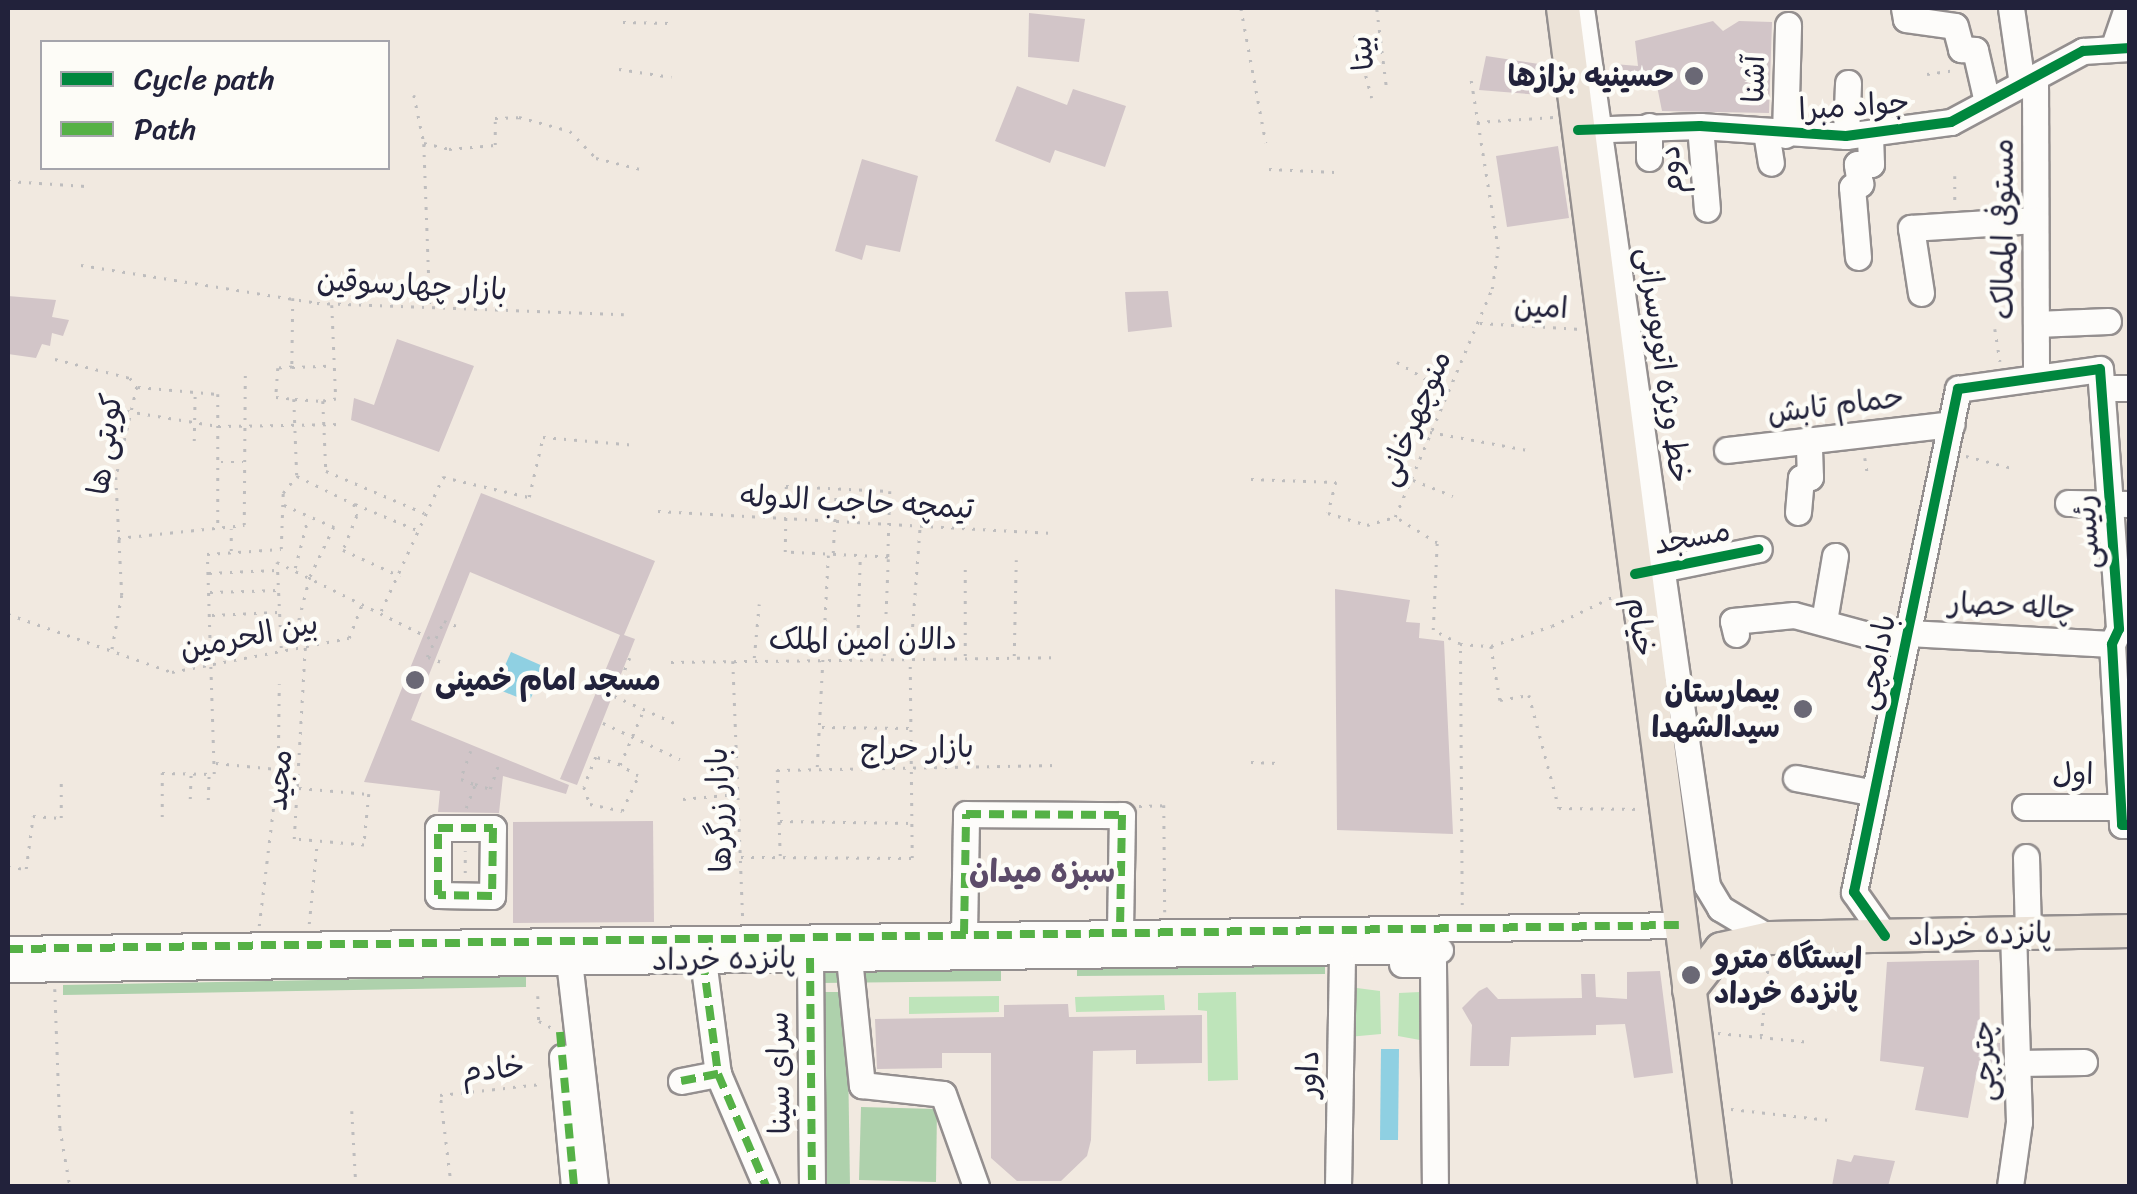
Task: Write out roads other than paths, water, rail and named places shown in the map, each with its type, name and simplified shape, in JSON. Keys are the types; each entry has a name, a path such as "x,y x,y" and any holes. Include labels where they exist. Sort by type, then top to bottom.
{"main road":[{"name":"خیام","path":"1563,8 1584,125 1603,330 1644,576 1664,810 1715,1186"},
{"name":"پانزده خرداد","path":"1689,990 1721,949 1770,938 2130,931"}],"street":[{"name":"خط ویژه اتوبوسرانی","path":"1581,8 1584,125 1644,576 1710,894 1770,938"},
{"path":"1904,8 1906,18 1956,26 1961,49 1975,50 1987,102"},
{"name":"مستوفی الممالک","path":"2011,8 2028,81 2035,220 2036,378"},
{"path":"2122,47 2127,8"},
{"name":"آشنا","path":"1771,163 1788,25"},
{"name":"جواد مبرا","path":"1584,125 1700,126 1776,134 1858,135 1951,122 2082,51 2122,47"},
{"path":"1848,83 1858,135 1871,164 1857,164 1860,184 1852,187 1858,256"},
{"path":"1648,126 1649,158"},
{"name":"دوم","path":"1700,126 1707,209"},
{"path":"1920,293 1911,228 2035,220"},
{"path":"2036,324 2108,321"},
{"path":"2036,378 2100,369 2102,388 2130,388"},
{"name":"بادامچی","path":"1885,936 1854,892 1958,389 2036,378"},
{"name":"رئیسی","path":"2102,388 2120,504 2125,816"},
{"name":"حمام تابش","path":"1727,450 1951,424"},
{"path":"1798,512 1801,478 1810,476 1817,440"},
{"path":"2068,503 2120,504"},
{"name":"مسجد","path":"1644,576 1759,549"},
{"path":"1816,624 1835,556"},
{"name":"چاله حصار","path":"1734,627 1816,624 1906,639 2120,634"},
{"path":"1796,778 1875,793"},
{"name":"اول","path":"2025,807 2125,816"},
{"path":"964,934 966,814 1122,816 1120,931"},
{"path":"466,818 493,828 492,896 465,895 438,895 438,828 466,818"},
{"name":"چترچی","path":"2010,1186 2006,1121 2017,1063 2026,857"},
{"path":"8,949 1680,925"},
{"name":"داور","path":"1338,957 1338,1186"},
{"name":"پانزده خرداد","path":"8,969 810,958 1437,957 1434,1186"},
{"name":"سرای سینا","path":"810,958 812,1186"},
{"path":"849,958 862,1085 943,1094 976,1186"},
{"path":"703,960 718,1074 766,1186"},
{"path":"569,961 595,1186"},
{"path":"560,1032 574,1186"},
{"path":"2017,1063 2084,1062"},
{"path":"681,1081 718,1074"}],"water":[{"path":"511,652 545,667 529,702 495,688"},
{"path":"1381,1049 1399,1049 1398,1140 1380,1140"}],"place":[{"name":"حسینیه بزازها","path":"1694,76"},
{"name":"مسجد امام خمینی","path":"415,680"},
{"name":"بیمارستان سیدالشهدا","path":"1803,709"},
{"name":"ایستگاه مترو پانزده خرداد","path":"1691,975"}],"district":[{"name":"سبزه میدان","path":"1042,872"}]}
